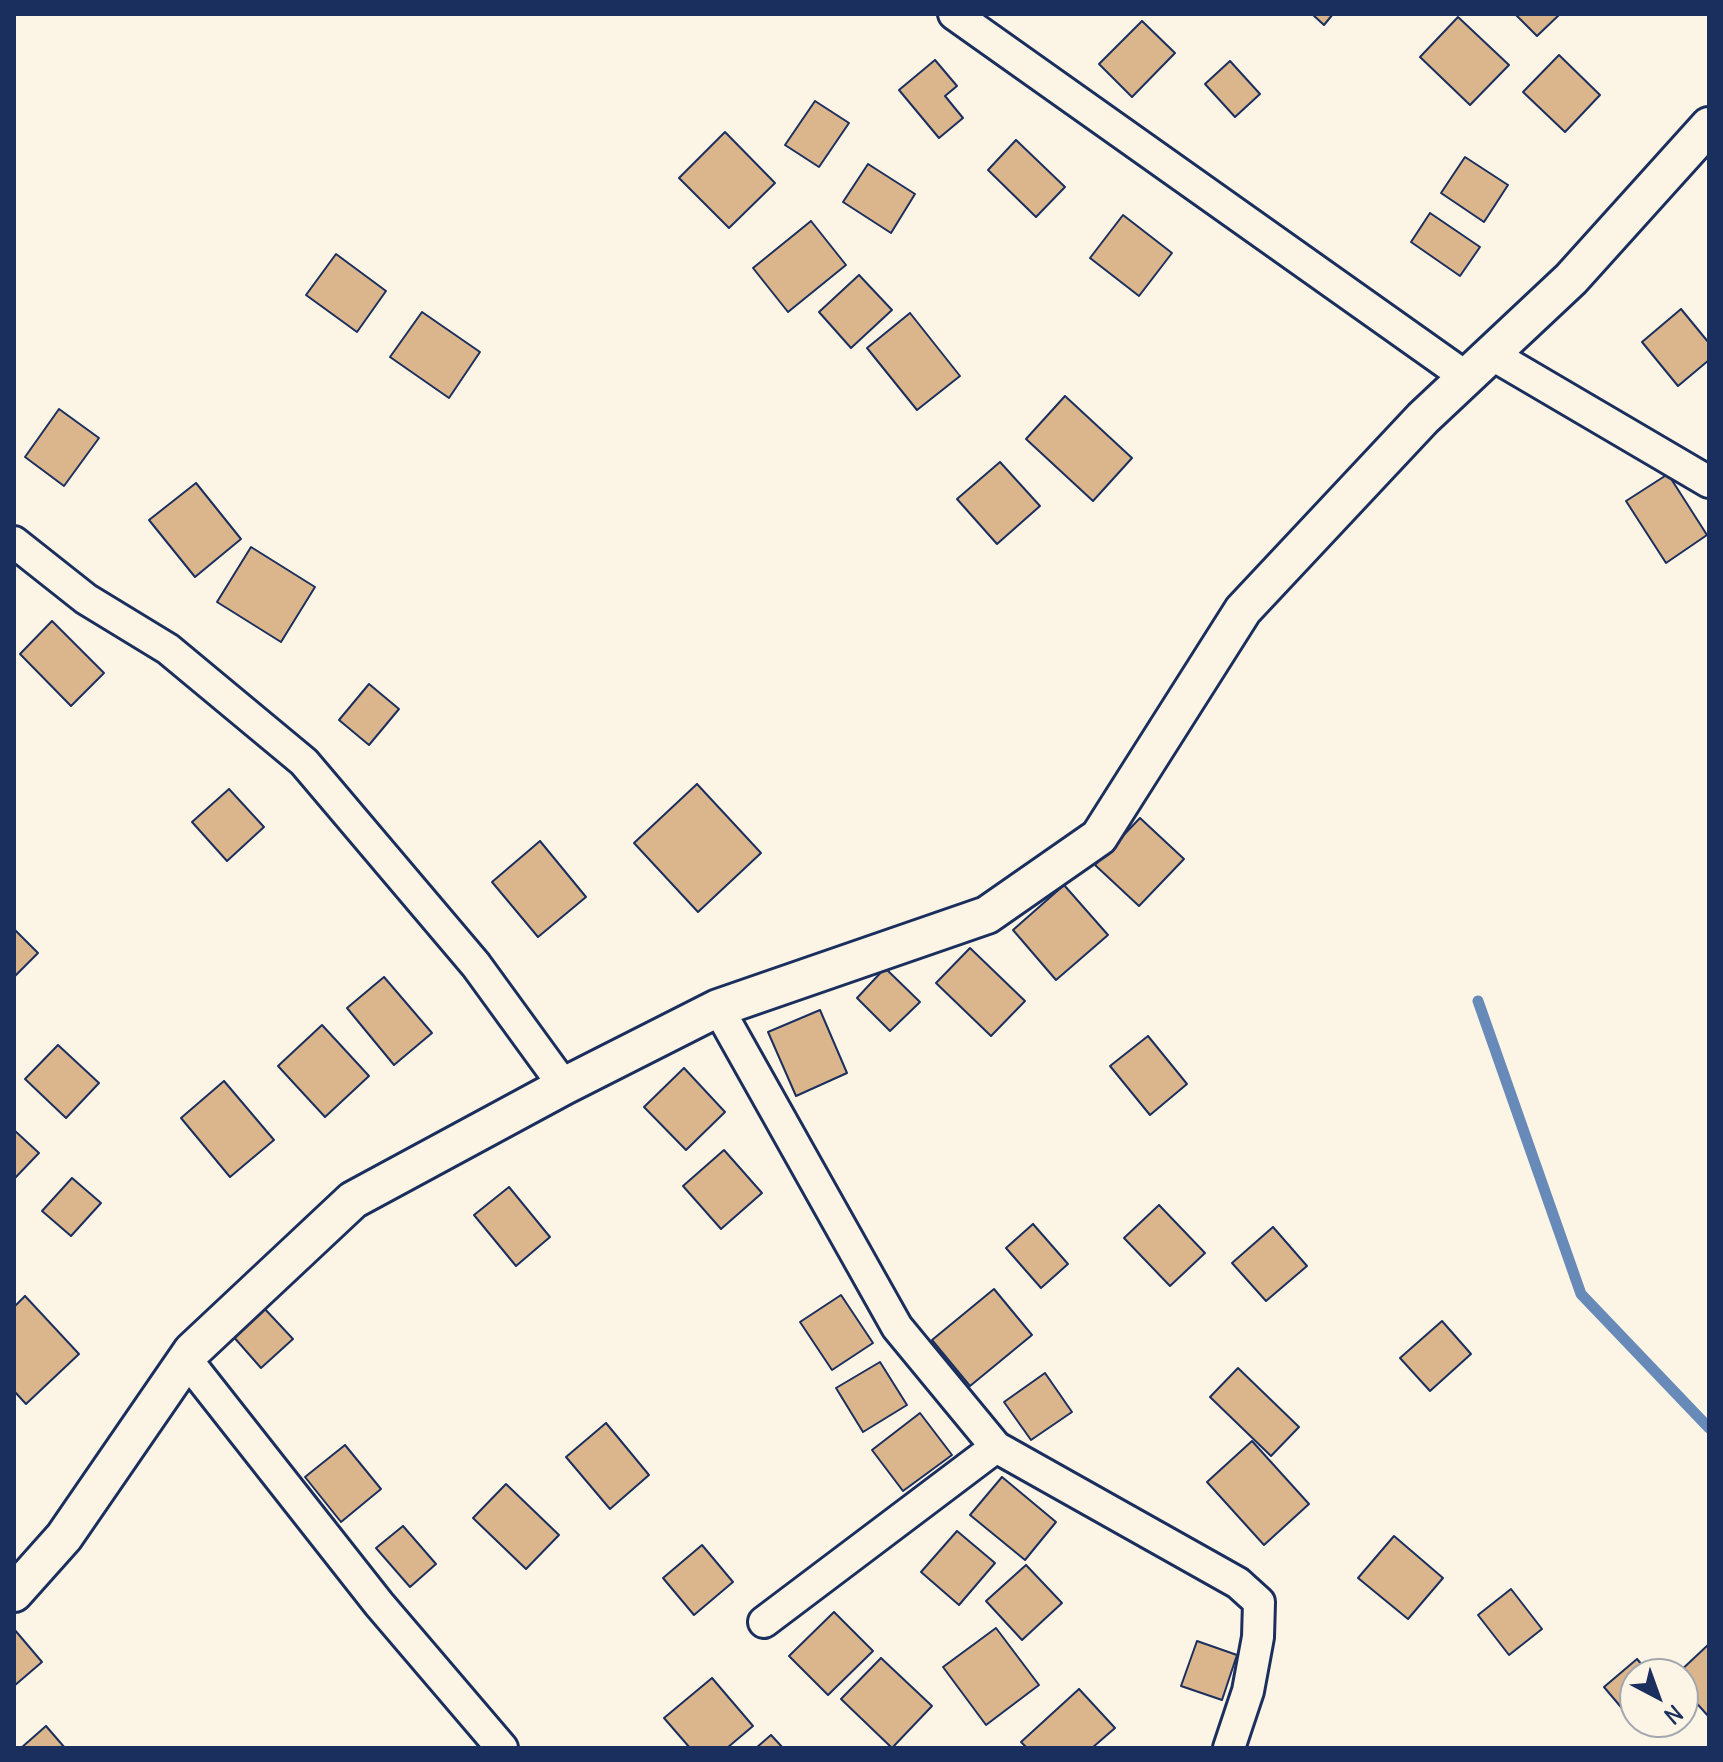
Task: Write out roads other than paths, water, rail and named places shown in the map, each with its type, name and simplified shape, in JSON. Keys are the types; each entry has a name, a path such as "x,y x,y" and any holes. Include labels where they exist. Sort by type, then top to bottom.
{"street":[{"path":"954,14 1479,366 1709,482"},
{"path":"14,1593 64,1537 186,1359 353,1200 564,1086 718,1008 987,915 1099,837 1243,610 1423,418 1571,279 1709,126"},
{"path":"14,542 86,599 168,649 304,762 476,965 564,1086"},
{"path":"718,1008 897,1327 996,1447 1238,1583 1259,1602 1258,1637 1250,1677 1229,1748"},
{"path":"186,1359 379,1604 502,1748"},
{"path":"764,1622 996,1447"}],"waterway":[{"path":"1478,1001 1581,1294 1709,1428"}]}
